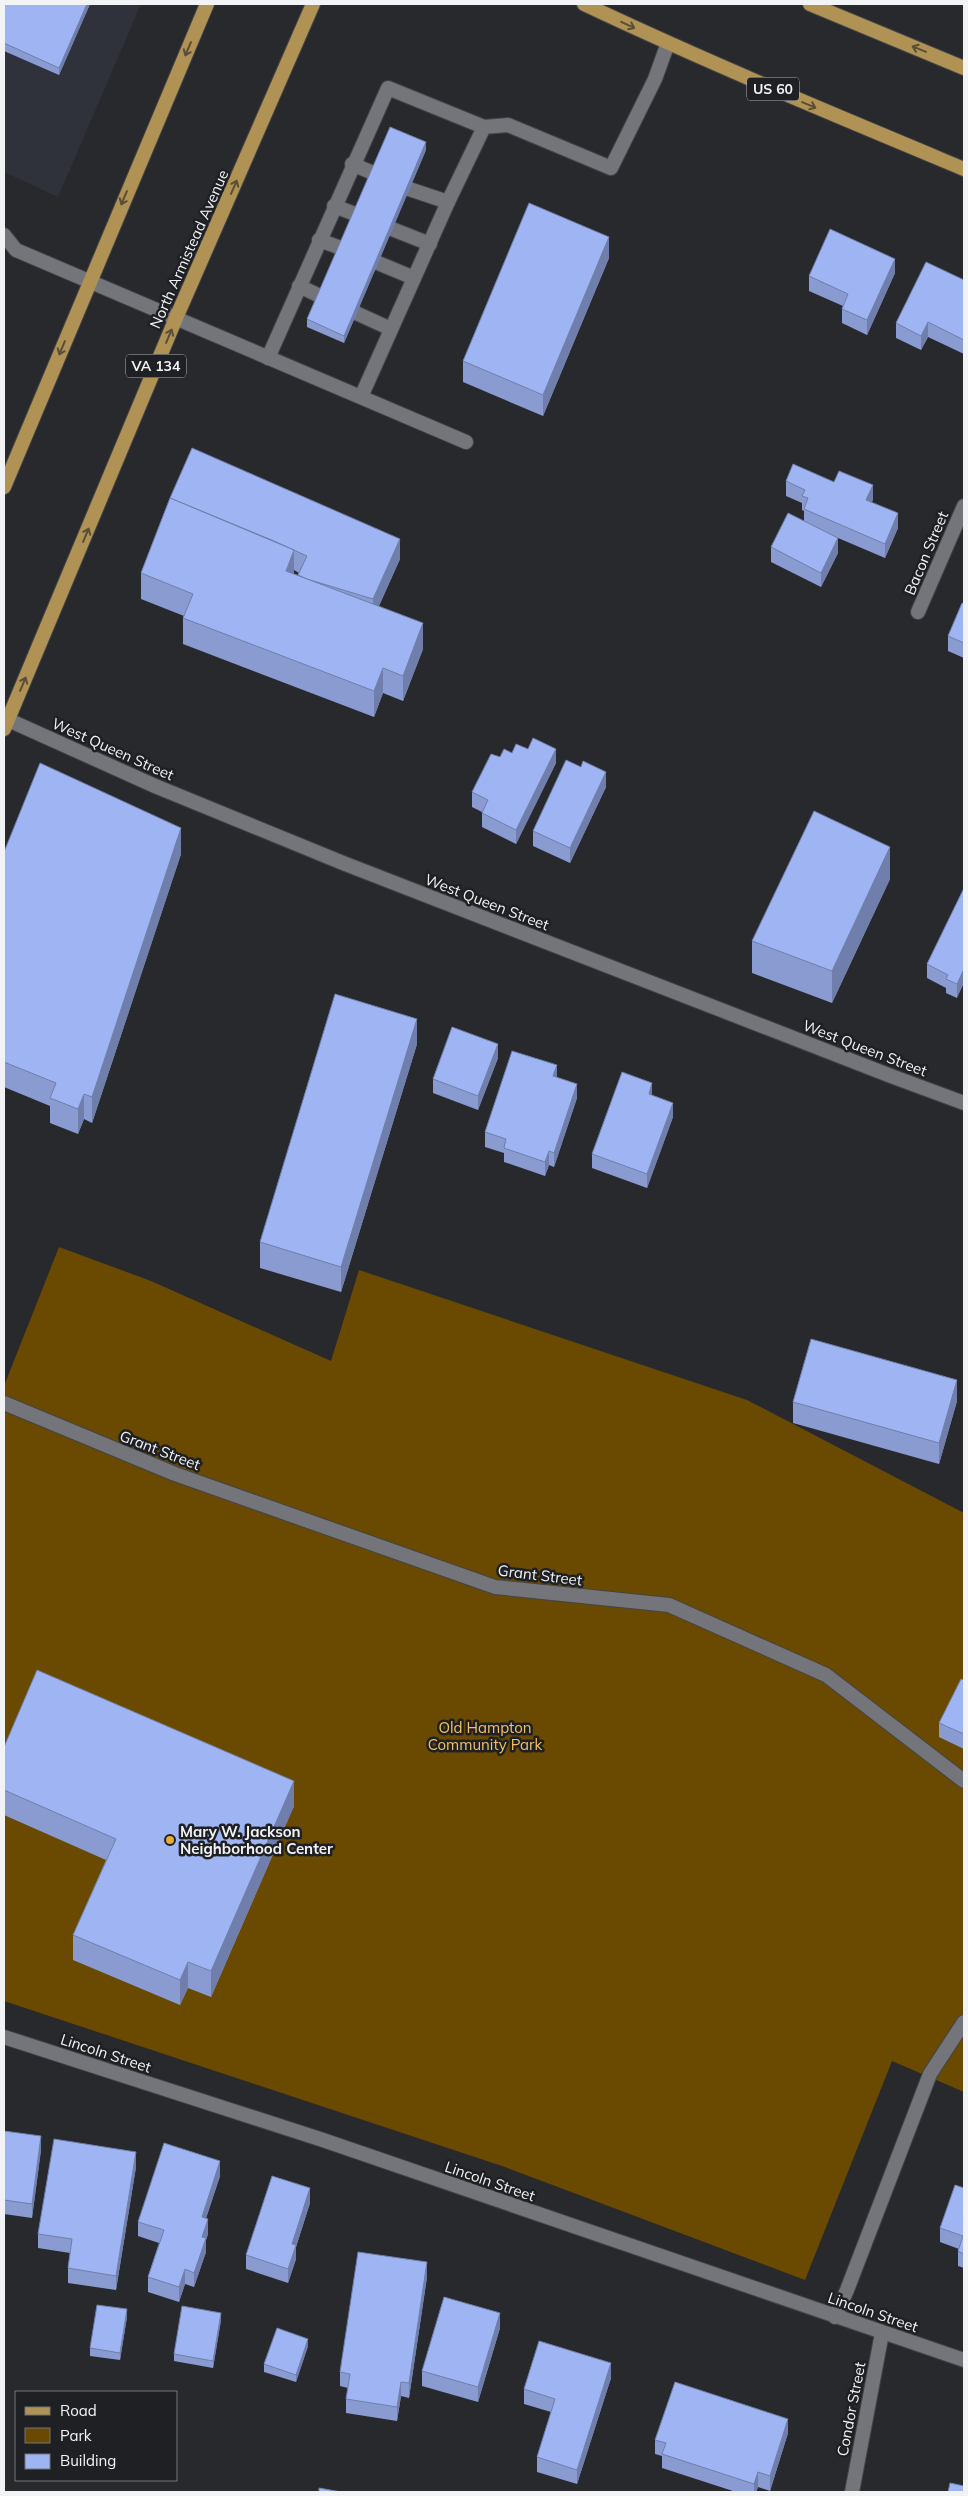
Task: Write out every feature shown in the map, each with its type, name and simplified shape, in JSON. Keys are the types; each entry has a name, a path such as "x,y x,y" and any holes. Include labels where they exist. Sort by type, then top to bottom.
{"main road":[{"path":"4,487 208,4"},
{"name":"North Armistead Avenue","path":"5,723 176,318 313,4"},
{"name":"US 60","path":"584,4 668,43 964,169"},
{"path":"810,4 964,68"}],"street":[{"path":"268,358 352,164 388,88 484,127 508,125 611,168 655,79 668,43"},
{"path":"361,397 448,202 484,127"},
{"path":"352,164 373,172"},
{"path":"410,189 448,202"},
{"path":"334,206 355,214"},
{"path":"392,228 430,244"},
{"path":"4,235 16,250 466,442"},
{"path":"319,240 341,248"},
{"path":"378,263 414,278"},
{"path":"299,286 320,296"},
{"path":"356,313 391,329"},
{"name":"Bacon Street","path":"918,612 964,506"},
{"name":"West Queen Street","path":"5,723 343,864 881,1073 964,1102"},
{"name":"Grant Street","path":"4,1403 175,1474 495,1587 669,1605 826,1676 964,1781"},
{"path":"835,2317 930,2074 964,2022"},
{"name":"Lincoln Street","path":"4,2036 323,2140 964,2360"},
{"name":"Condor Street","path":"852,2492 882,2333"}],"shaded area":[{"path":"4,4 141,4 58,197 4,172"}],"green space":[{"name":"Old Hampton Community Park","path":"59,1247 151,1281 331,1361 359,1270 747,1400 964,1513 964,2092 892,2061 805,2280 505,2167 4,2001 4,1386"}],"building":[{"path":"4,4 87,4 59,68 4,43"},
{"path":"390,127 426,142 344,336 307,319"},
{"path":"529,203 609,237 543,395 463,361"},
{"path":"830,229 895,259 867,320 842,309 848,294 809,276"},
{"path":"926,262 964,280 964,340 928,322 921,336 896,323"},
{"path":"192,448 400,539 373,599 298,575 307,556 170,498"},
{"path":"793,464 834,482 839,471 873,485 866,500 898,513 885,544 804,509 808,498 802,496 805,490 786,481"},
{"path":"170,498 294,550 286,571 423,623 403,676 383,668 374,691 183,618 193,594 141,573"},
{"path":"788,513 838,538 821,573 771,547"},
{"path":"962,603 964,604 964,643 948,636"},
{"path":"533,738 556,749 516,830 482,813 488,800 472,792 491,754 500,757 504,749 512,753 516,744 528,749"},
{"path":"566,760 581,767 583,761 606,772 570,848 533,831"},
{"path":"40,763 181,828 92,1097 84,1094 78,1109 50,1098 56,1083 4,1062 4,852"},
{"path":"814,811 890,847 832,971 752,941"},
{"path":"964,888 964,969 957,984 946,979 948,975 927,964"},
{"path":"335,994 417,1019 341,1267 260,1242"},
{"path":"452,1027 498,1044 478,1096 433,1079"},
{"path":"512,1051 557,1065 553,1076 577,1084 554,1153 549,1151 545,1162 504,1148 506,1139 485,1132"},
{"path":"622,1072 652,1083 649,1094 673,1103 647,1174 592,1154"},
{"path":"811,1339 957,1380 939,1443 793,1402"},
{"name":"Mary W. Jackson Neighborhood Center","path":"37,1670 294,1781 211,1971 188,1962 180,1980 73,1935 116,1839 4,1790 4,1747"},
{"path":"961,1679 964,1680 964,1734 939,1723"},
{"path":"4,2131 41,2136 32,2204 4,2200"},
{"path":"54,2139 136,2152 116,2276 68,2268 72,2239 38,2234"},
{"path":"164,2143 220,2161 202,2217 208,2219 202,2237 206,2238 194,2273 185,2269 179,2287 148,2277 164,2230 138,2222"},
{"path":"272,2176 310,2188 292,2244 296,2245 288,2269 246,2255"},
{"path":"955,2185 964,2188 964,2254 958,2251 963,2236 940,2228"},
{"path":"358,2252 427,2262 409,2383 401,2382 397,2407 346,2399 350,2374 340,2372"},
{"path":"444,2297 500,2313 478,2387 422,2371"},
{"path":"97,2305 127,2309 120,2353 90,2348"},
{"path":"182,2306 221,2313 213,2361 174,2354"},
{"path":"277,2328 308,2339 296,2375 264,2364"},
{"path":"539,2341 611,2363 577,2470 537,2457 555,2399 524,2389"},
{"path":"675,2382 788,2419 770,2476 758,2472 754,2484 662,2454 666,2443 655,2440"},
{"path":"950,2483 964,2486 964,2492 948,2492"},
{"path":"319,2488 341,2492 319,2492"}],"place":[{"name":"Mary W. Jackson Neighborhood Center","path":"170,1840"}]}
